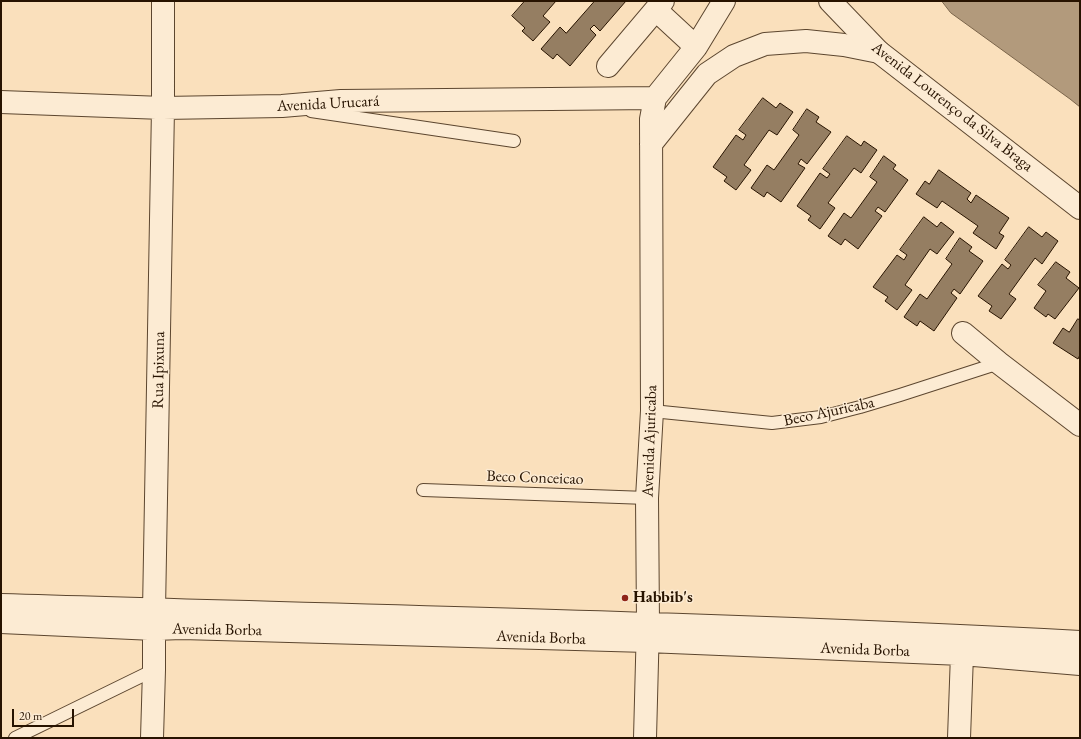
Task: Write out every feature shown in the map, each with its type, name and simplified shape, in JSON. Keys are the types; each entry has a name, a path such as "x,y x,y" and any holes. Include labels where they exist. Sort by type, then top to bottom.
{"street":[{"name":"Rua Ipixuna","path":"152,738 163,108 163,1"},
{"name":"Avenida Ajuricaba","path":"645,738 648,632 647,498 652,411 651,119 655,98 696,46 724,1"},
{"name":"Avenida Lourenço da Silva Braga","path":"830,1 879,52 1080,208"},
{"path":"608,66 659,5 696,46"},
{"path":"651,144 707,74 734,56 765,44 806,41 844,45 879,52"},
{"name":"Avenida Urucará","path":"1,102 163,108 282,106 341,101 655,98"},
{"path":"963,333 999,363 1080,425"},
{"name":"Avenida Borba","path":"1,605 154,619 205,629 947,635 1080,642"},
{"name":"Avenida Borba","path":"1,622 154,619"},
{"name":"Avenida Borba","path":"648,632 962,654 1080,664"},
{"path":"959,738 962,654"}],"lane":[{"path":"282,106 514,141"},
{"name":"Beco Ajuricaba","path":"652,411 772,423 821,417 900,395 999,363"},
{"name":"Beco Conceicao","path":"423,490 647,498"},
{"path":"15,738 154,670"}],"shaded area":[{"path":"942,1 1080,1 1080,107 951,13"}],"building":[{"path":"525,1 556,1 543,16 550,22 533,41 522,31 525,28 512,16"},
{"path":"595,1 626,1 600,31 594,25 590,29 596,35 570,66 557,54 553,59 541,49 560,27 566,33"},
{"path":"763,98 776,108 780,103 793,112 777,135 769,130 744,165 751,170 736,190 724,181 727,177 713,167 736,135 743,140 746,135 739,130"},
{"path":"807,109 819,117 816,122 831,132 807,164 801,159 798,164 805,168 781,202 767,192 764,197 751,188 767,165 774,170 799,135 793,130"},
{"path":"847,136 861,146 864,141 877,150 861,173 854,168 828,203 835,208 820,229 808,220 811,216 797,206 820,173 827,178 830,174 823,169"},
{"path":"884,156 896,165 893,169 908,180 885,212 878,207 875,211 882,216 858,249 845,239 841,245 828,236 844,213 851,218 877,182 870,177"},
{"path":"939,170 971,193 967,199 971,203 976,195 1009,218 999,233 1004,236 996,249 973,233 978,226 942,201 937,208 916,194 925,181 929,184"},
{"path":"924,217 937,227 941,222 954,232 937,254 930,249 905,285 912,290 897,310 885,301 888,297 873,287 897,255 904,260 907,255 900,250"},
{"path":"1029,227 1042,237 1046,232 1058,241 1042,264 1035,258 1009,294 1016,299 1001,319 989,311 992,306 978,296 1002,264 1008,269 1011,265 1005,260"},
{"path":"960,238 972,247 969,251 983,261 960,294 954,289 951,293 957,298 934,331 920,321 917,326 904,317 920,294 927,299 952,264 946,259"},
{"path":"1056,262 1070,272 1066,278 1079,288 1055,319 1048,314 1046,317 1034,308 1046,291 1038,285"},
{"path":"1078,319 1080,320 1080,355 1078,359 1053,343 1063,328 1069,332"}],"place":[{"name":"Habbib's","path":"625,598"}]}
